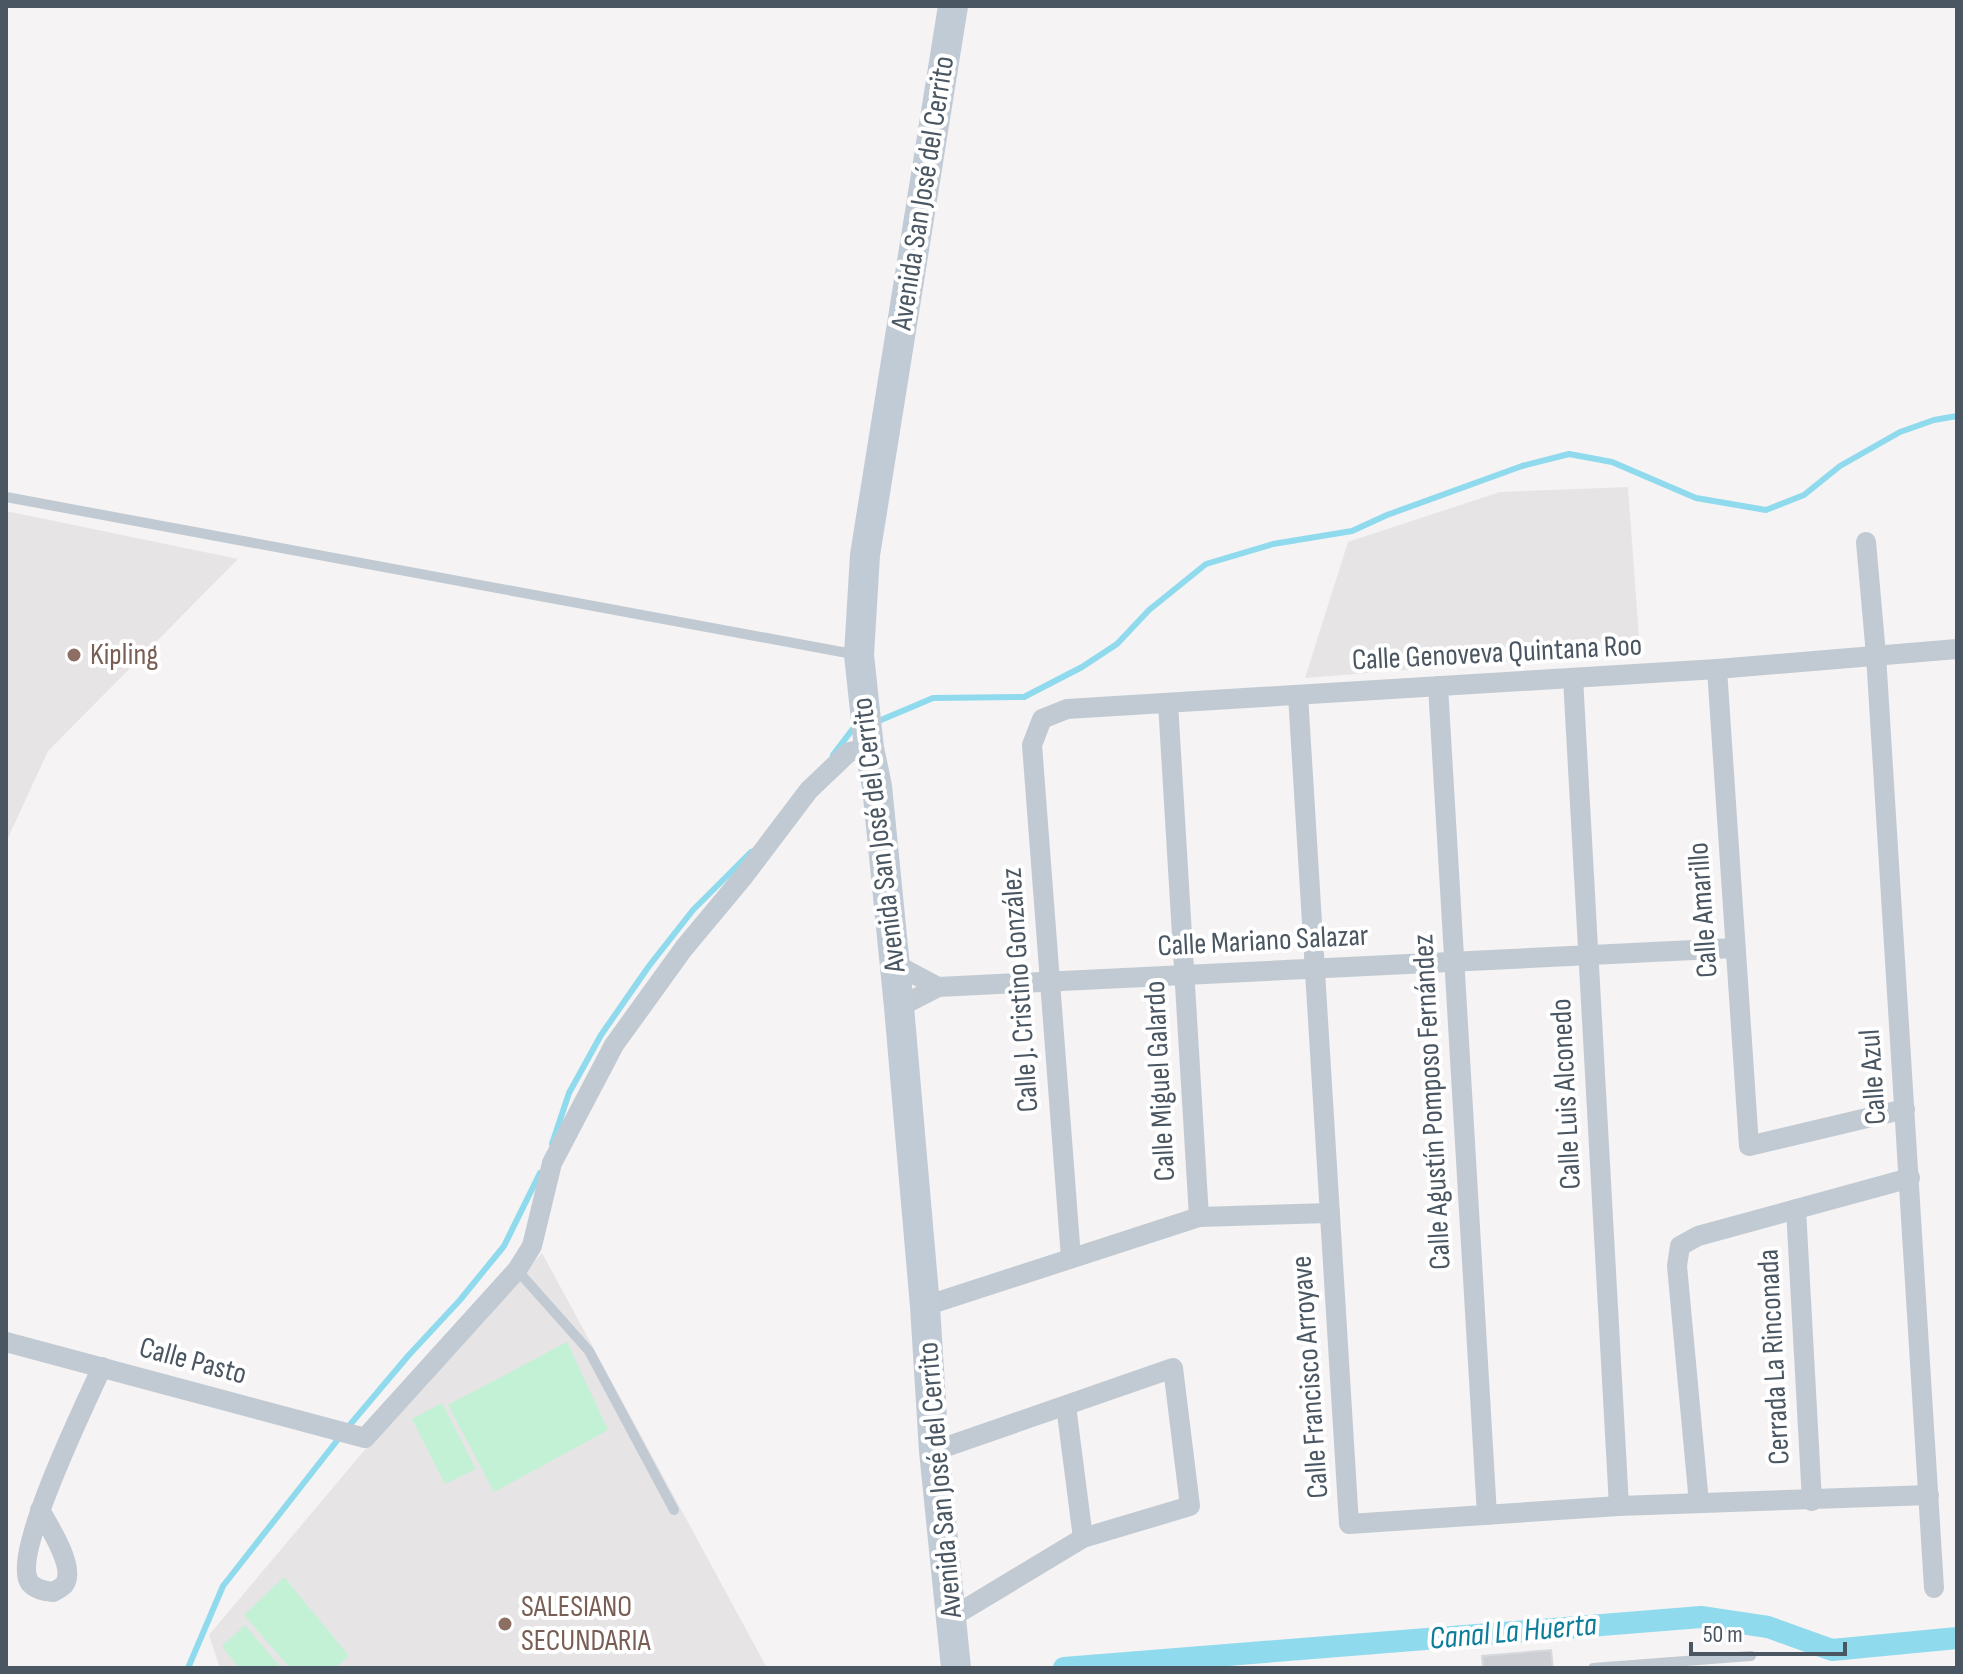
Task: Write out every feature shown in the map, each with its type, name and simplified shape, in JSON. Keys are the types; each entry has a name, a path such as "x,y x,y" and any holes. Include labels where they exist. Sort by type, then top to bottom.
{"street":[{"name":"Avenida San José del Cerrito","path":"953,6 865,555 859,655 869,748 877,786 895,964 925,1306 934,1451 956,1668"},
{"name":"Calle Azul","path":"1866,542 1876,655 1934,1588"},
{"name":"Calle Genoveva Quintana Roo","path":"1042,719 1067,709 1717,669 1957,649"},
{"name":"Calle Amarillo","path":"1717,669 1749,1146 1905,1109"},
{"name":"Calle Luis Alconedo","path":"1573,678 1619,1506"},
{"name":"Calle Agustín Pomposo Fernández","path":"1438,686 1487,1515"},
{"name":"Calle Francisco Arroyave","path":"1298,695 1349,1524 1619,1506 1929,1495"},
{"name":"Calle Miguel Galardo","path":"1168,703 1199,1217"},
{"name":"Calle J. Cristino González","path":"1042,719 1032,745 1071,1258"},
{"path":"517,1270 532,1246 552,1163 614,1045 684,948 809,790 849,752 869,748"},
{"name":"Calle Mariano Salazar","path":"899,1007 938,987 1735,948"},
{"path":"895,964 938,987"},
{"path":"1699,1503 1677,1266 1680,1246 1698,1236 1910,1178"},
{"name":"Cerrada La Rinconada","path":"1796,1209 1812,1501"},
{"path":"925,1306 1199,1217 1330,1213"},
{"name":"Calle Pasto","path":"6,1342 359,1436 517,1270"},
{"path":"40,1510 102,1367"},
{"path":"934,1451 1173,1368 1190,1506 1083,1538 952,1617"},
{"path":"1066,1406 1083,1538"}],"lane":[{"path":"6,497 859,655"},
{"path":"517,1270 589,1351 674,1510"},
{"path":"1593,1668 1751,1656"}],"shaded area":[{"path":"1628,487 1640,651 1305,678 1348,542 1500,492"},
{"name":"Kipling","path":"6,511 238,559 48,751 6,842"},
{"path":"542,1253 767,1668 220,1668 209,1635 384,1427"}],"green space":[{"path":"567,1342 608,1430 494,1492 448,1405"},
{"path":"442,1403 476,1469 445,1484 412,1419"},
{"path":"284,1577 349,1656 335,1668 290,1668 244,1615"},
{"path":"245,1625 281,1668 239,1668 222,1646"}],"building":[{"path":"1551,1650 1553,1668 1483,1668 1482,1656"}],"waterway":[{"path":"881,720 933,698 1024,697 1082,667 1117,644 1149,610 1206,564 1273,544 1352,531 1387,515 1522,466 1569,454 1612,462 1696,498 1766,510 1804,495 1840,466 1900,432 1957,416"},
{"path":"833,755 855,726"},
{"path":"552,1144 569,1093 601,1035 693,910 751,852"},
{"path":"188,1668 223,1586 343,1433 504,1246 540,1173"},
{"name":"Canal La Huerta","path":"1064,1668 1701,1617 1768,1627 1832,1650 1957,1638"}],"place":[{"name":"Kipling","path":"74,655"},
{"name":"SALESIANO SECUNDARIA","path":"505,1624"}]}
